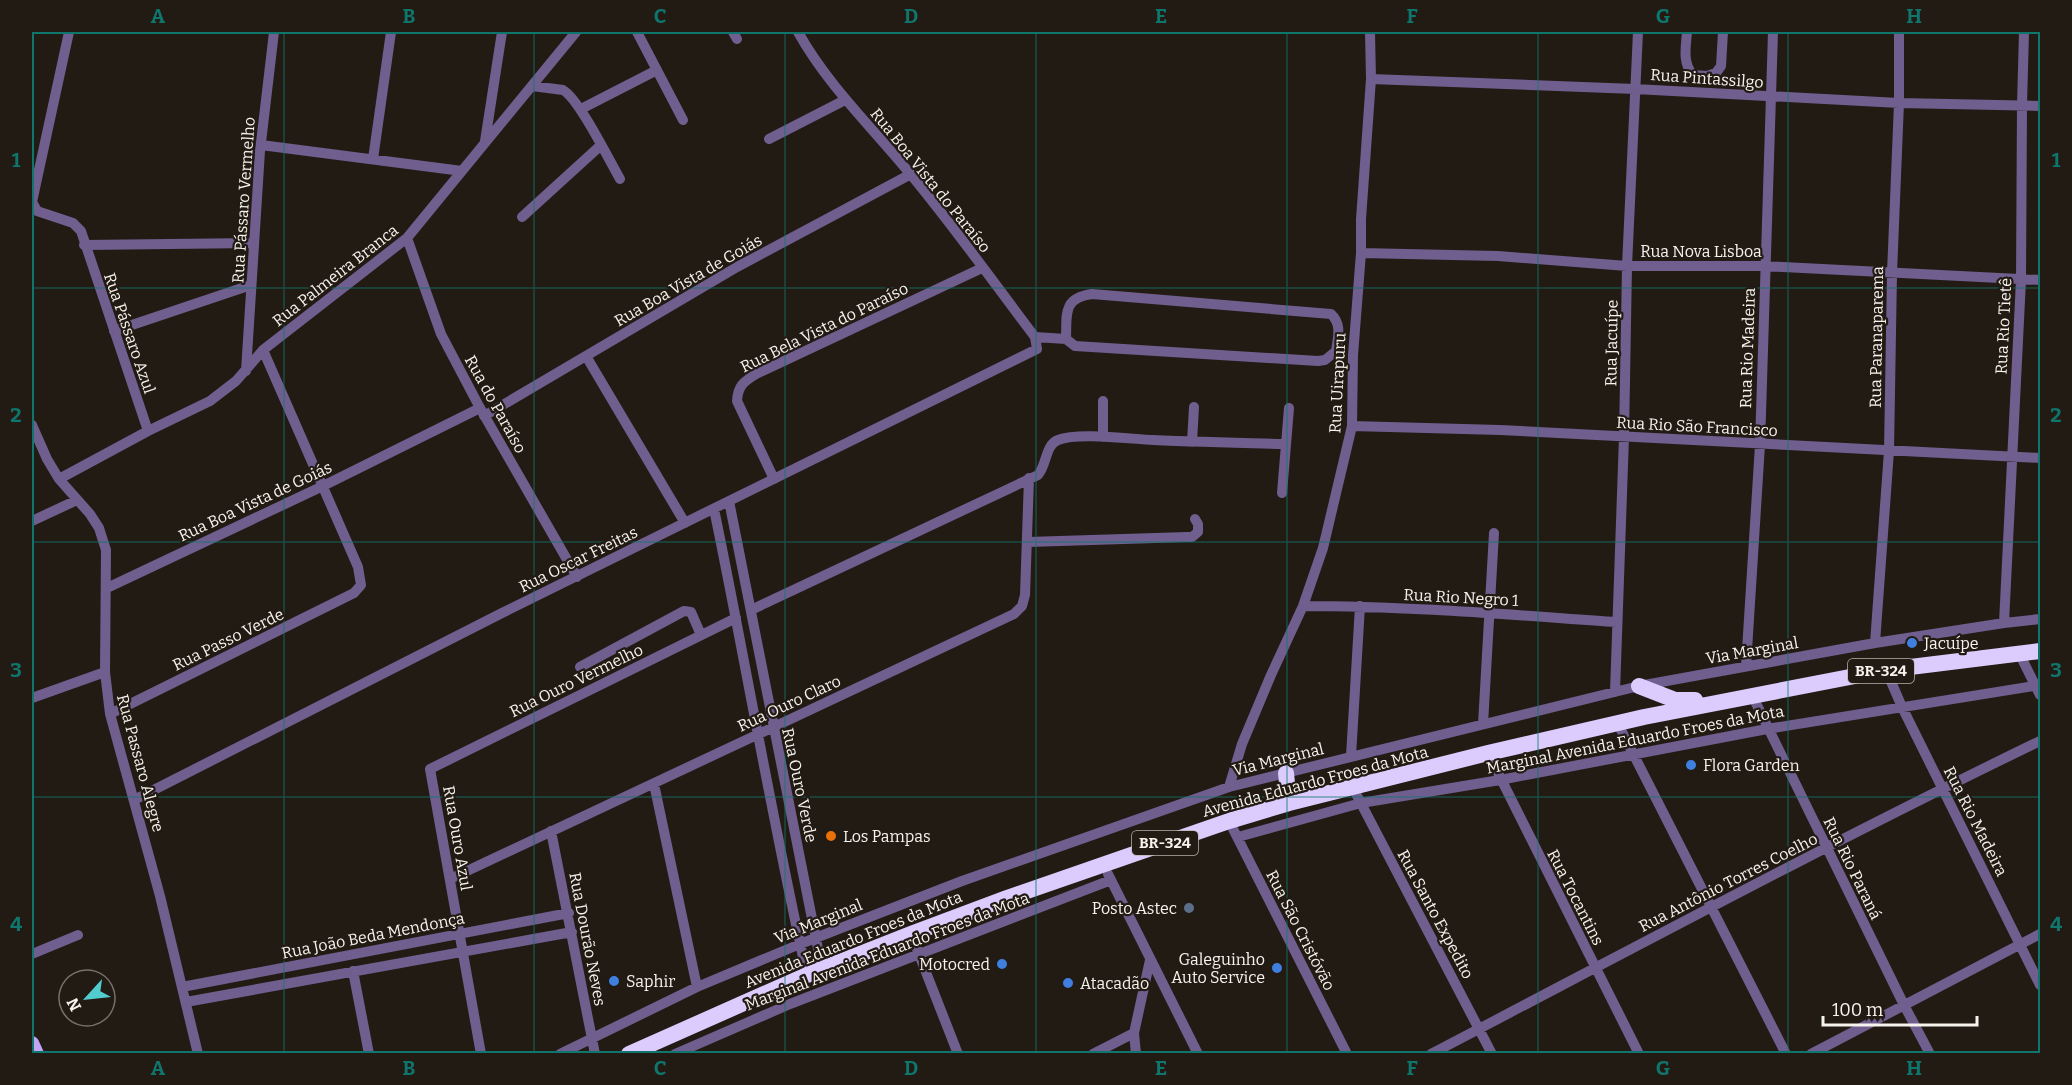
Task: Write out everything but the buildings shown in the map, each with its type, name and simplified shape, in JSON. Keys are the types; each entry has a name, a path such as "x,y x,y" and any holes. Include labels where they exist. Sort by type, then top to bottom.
{"highway":[{"name":"Avenida Eduardo Froes da Mota","path":"629,1053 815,972 912,934 1229,821 1289,803 1357,796 1488,753 1617,722 1886,670 2040,651"},
{"path":"1639,686 1652,693 1675,700 1723,701"},
{"path":"1286,773 1289,803"}],"main road":[{"path":"32,1043 37,1053"}],"street":[{"path":"32,202 69,32"},
{"name":"Rua Pássaro Vermelho","path":"246,371 261,145 274,32"},
{"path":"373,159 391,32"},
{"path":"485,141 502,32"},
{"name":"Rua Palmeira Branca","path":"59,478 210,401 246,371 263,350 407,238 576,32"},
{"path":"637,32 683,120"},
{"name":"Rua Boa Vista do Paraíso","path":"798,32 845,100 911,174 1035,337"},
{"name":"Rua Uirapuru","path":"1229,787 1242,744 1303,606 1323,548 1352,426 1360,219 1371,79 1370,32"},
{"name":"Rua Jacuípe","path":"1615,692 1624,437 1627,266 1638,32"},
{"path":"1687,32 1686,62 1693,75 1703,76 1719,70 1724,32"},
{"name":"Rua Rio Madeira","path":"1746,666 1760,445 1773,32"},
{"name":"Rua Paranaparema","path":"1875,643 1889,451 1899,32"},
{"name":"Rua Rio Tietê","path":"2004,623 2020,280 2024,32"},
{"path":"581,110 657,70"},
{"path":"1702,92 1703,76"},
{"name":"Rua Pintassilgo","path":"1371,79 1635,88 1899,103 2040,106"},
{"path":"532,86 565,90 581,110 620,179"},
{"path":"769,139 845,100"},
{"path":"261,145 462,171"},
{"path":"522,217 600,146"},
{"name":"Rua Boa Vista de Goiás","path":"107,588 482,412 586,356 737,267 911,174"},
{"name":"Rua Pássaro Azul","path":"32,202 37,211 78,226 148,431"},
{"name":"Rua do Paraíso","path":"407,238 441,334 482,412 577,577"},
{"path":"84,245 254,243"},
{"name":"Rua Nova Lisboa","path":"1360,253 1498,256 1627,266 1764,266 2040,280"},
{"name":"Rua Bela Vista do Paraíso","path":"774,479 737,401 738,390 743,382 982,268"},
{"path":"114,331 251,285"},
{"path":"1035,337 1065,339 1074,346 1083,347 1318,361 1325,360 1336,351 1339,328 1335,317 1321,312 1092,294 1082,295 1070,302 1067,307 1065,339"},
{"name":"Rua Oscar Freitas","path":"134,800 1036,349 1035,337"},
{"path":"263,350 323,486"},
{"path":"586,356 685,524"},
{"path":"1103,401 1103,437"},
{"path":"1192,442 1194,407"},
{"path":"1282,492 1289,408"},
{"name":"Rua Passaro Alegre","path":"32,425 47,459 59,478 99,528 106,550 105,672 110,714 198,1053"},
{"name":"Rua Rio São Francisco","path":"1352,426 1500,430 2040,458"},
{"path":"751,610 1042,471 1050,447 1057,440 1103,437 1286,444"},
{"name":"Rua Ouro Claro","path":"450,879 1014,614 1022,606 1025,595 1029,478"},
{"name":"Rua Passo Verde","path":"110,714 359,589 360,574 323,486"},
{"path":"32,521 77,500"},
{"name":"Rua Ouro Verde","path":"729,501 817,938 815,972"},
{"name":"Rua Ouro Verde","path":"714,509 800,944 815,972"},
{"path":"1028,542 1192,537 1198,532 1195,519"},
{"path":"1483,724 1494,533"},
{"name":"Rua Rio Negro 1","path":"1303,606 1360,606 1617,622"},
{"path":"1351,756 1360,606"},
{"path":"580,667 684,611 691,612 701,635"},
{"name":"Rua Ouro Vermelho","path":"430,769 736,618"},
{"name":"Via Marginal","path":"560,1053 697,987 800,944 973,877 1229,787 1639,686 1875,643 2040,619"},
{"path":"2019,653 2039,689"},
{"name":"Rua Rio Madeira","path":"1886,670 1902,707 2040,985"},
{"path":"32,698 105,672"},
{"name":"Marginal Avenida Eduardo Froes da Mota","path":"1238,837 1357,796 1500,780 1767,729 1902,707 2039,689"},
{"name":"Rua Rio Paraná","path":"1752,695 1904,1005 1930,1053"},
{"path":"1617,722 1786,1053"},
{"name":"Rua Antônio Torres Coelho","path":"1431,1053 1942,788 2040,741"},
{"name":"Rua Tocantins","path":"1488,753 1638,1053"},
{"name":"Rua Ouro Azul","path":"430,769 481,1053"},
{"path":"654,784 697,987"},
{"name":"Rua Santo Expedito","path":"1357,796 1492,1053"},
{"name":"Rua São Cristóvão","path":"1229,821 1347,1053"},
{"name":"Rua Dourão Neves","path":"551,831 595,1053"},
{"path":"1103,865 1198,1053"},
{"name":"Marginal Avenida Eduardo Froes da Mota","path":"676,1053 779,1008 1111,880"},
{"name":"Rua João Beda Mendonça","path":"182,987 569,913"},
{"name":"Rua João Beda Mendonça","path":"186,1002 572,932"},
{"path":"912,934 958,1053"},
{"path":"1811,1053 2040,934"},
{"path":"32,954 78,935"},
{"path":"1136,1053 1134,1033 1150,960"},
{"path":"353,971 369,1053"},
{"path":"1093,1053 1134,1033"},
{"path":"668,1035 676,1053"}],"place":[{"name":"Jacuípe","path":"1912,643"},
{"name":"Flora Garden","path":"1691,765"},
{"name":"Los Pampas","path":"831,836"},
{"name":"Posto Astec","path":"1189,908"},
{"name":"Motocred","path":"1002,964"},
{"name":"Galeguinho Auto Service","path":"1277,968"},
{"name":"Saphir","path":"614,981"},
{"name":"Atacadão","path":"1068,983"}]}
